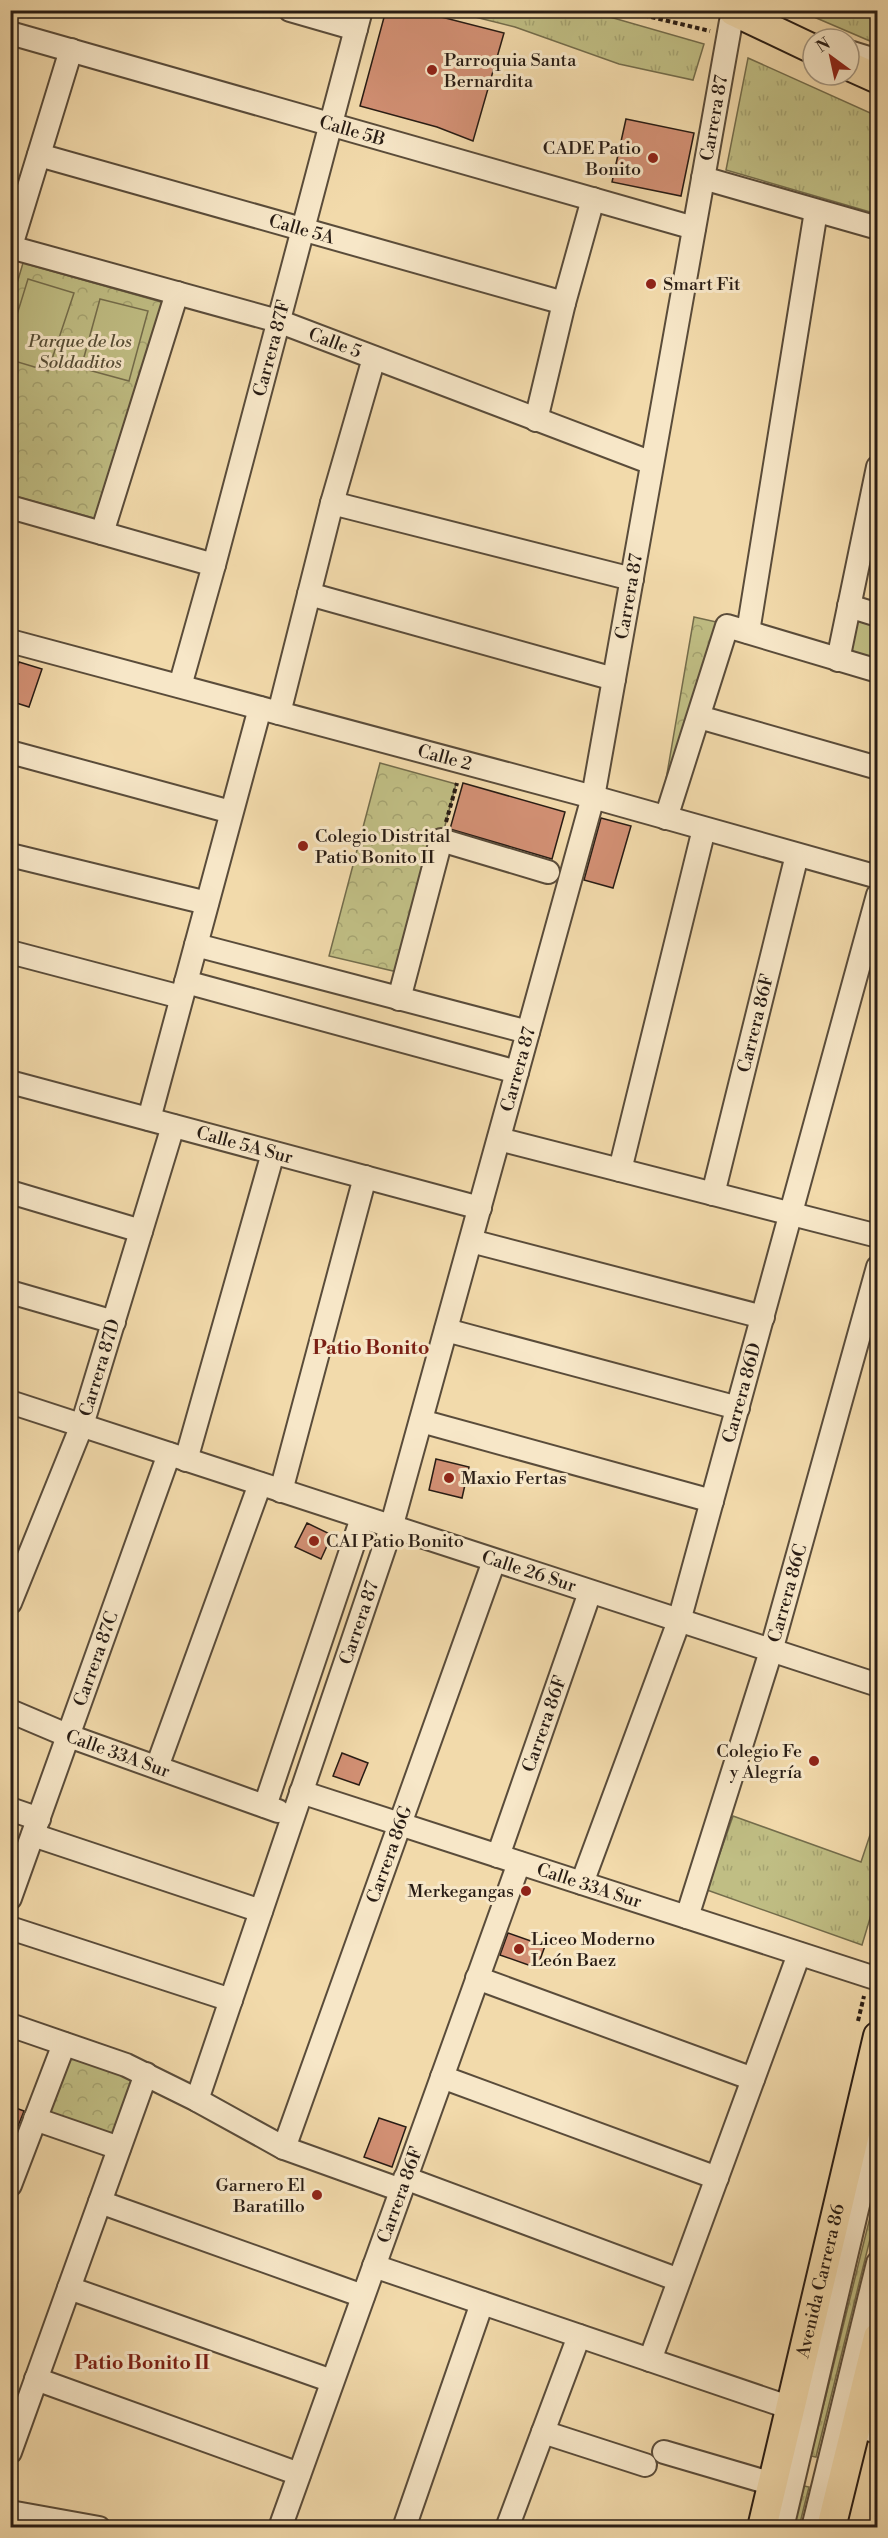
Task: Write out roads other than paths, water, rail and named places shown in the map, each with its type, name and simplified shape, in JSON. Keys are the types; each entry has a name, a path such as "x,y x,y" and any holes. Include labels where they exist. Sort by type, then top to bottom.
{"main road":[{"path":"733,11 801,43"},
{"path":"861,71 878,79"},
{"name":"Avenida Carrera 86","path":"762,2528 878,2036"},
{"path":"831,2528 866,2429 878,2337"}],"street":[{"path":"291,10 358,20"},
{"path":"733,11 801,35"},
{"name":"Carrera 87","path":"197,2100 392,1528 593,797 733,11"},
{"name":"Carrera 87F","path":"180,686 358,20"},
{"name":"Calle 5B","path":"10,33 694,228"},
{"path":"11,248 71,50"},
{"path":"861,56 878,61"},
{"name":"Calle 5A","path":"39,155 564,303"},
{"path":"703,178 878,228"},
{"path":"536,420 564,303 593,199"},
{"path":"666,818 699,717 737,629 816,211"},
{"name":"Calle 5","path":"11,248 278,321 652,463"},
{"path":"102,533 177,293"},
{"path":"149,1119 231,812 270,710 309,594 332,502 374,358"},
{"path":"838,660 849,606 873,515 878,467"},
{"path":"332,502 632,579"},
{"path":"10,507 214,565"},
{"path":"309,594 614,679"},
{"path":"849,606 878,615"},
{"path":"737,629 878,672"},
{"name":"Calle 2","path":"10,640 593,797 878,877"},
{"path":"699,717 878,768"},
{"path":"10,752 231,812"},
{"path":"620,1170 704,829"},
{"path":"399,999 441,840 548,872"},
{"path":"10,855 207,903"},
{"name":"Carrera 86F","path":"713,1194 797,855"},
{"name":"Carrera 86D","path":"582,1883 680,1621 878,895"},
{"path":"196,945 528,1032"},
{"path":"10,952 184,990 517,1072"},
{"name":"Calle 5A Sur","path":"10,1082 480,1208"},
{"name":"Carrera 87D","path":"10,1603 82,1425 173,1126"},
{"path":"499,1138 878,1236"},
{"name":"Carrera 87C","path":"10,1898 69,1736 178,1457 273,1153"},
{"path":"157,1767 271,1488 365,1177"},
{"path":"10,1192 141,1231"},
{"path":"471,1240 763,1317"},
{"name":"Carrera 86C","path":"687,1917 771,1651 878,1267"},
{"path":"10,1292 114,1322"},
{"path":"446,1330 738,1408"},
{"name":"Calle 26 Sur","path":"10,1402 877,1684"},
{"path":"421,1421 712,1501"},
{"path":"265,1806 362,1518"},
{"name":"Carrera 86G","path":"284,2148 494,1561"},
{"name":"Carrera 86F","path":"280,2528 477,1978 508,1859 590,1592"},
{"name":"Calle 33A Sur","path":"10,1711 69,1736 293,1816"},
{"name":"Calle 33A Sur","path":"301,1792 878,1979"},
{"path":"10,1809 36,1827 261,1911"},
{"path":"10,1928 231,2000"},
{"path":"650,2360 799,1953"},
{"path":"477,1978 753,2079"},
{"path":"10,2025 146,2074 284,2148 403,2184 679,2280"},
{"path":"10,2185 64,2044"},
{"path":"10,2452 146,2074"},
{"path":"442,2077 717,2178"},
{"path":"35,2119 119,2148"},
{"path":"782,2528 878,2121"},
{"path":"100,2202 363,2296"},
{"path":"813,2528 878,2263"},
{"path":"374,2266 791,2408"},
{"path":"69,2288 332,2381"},
{"path":"404,2528 482,2303"},
{"path":"514,2526 543,2432 579,2336"},
{"path":"36,2379 299,2474"},
{"path":"543,2432 645,2465"},
{"path":"664,2452 773,2484"},
{"path":"15,2518 99,2528"}],"place":[{"name":"Parroquia Santa Bernardita","path":"432,70"},
{"name":"CADE Patio Bonito","path":"653,158"},
{"name":"Smart Fit","path":"651,284"},
{"name":"Colegio Distrital Patio Bonito II","path":"303,846"},
{"name":"Maxio Fertas","path":"449,1478"},
{"name":"CAI Patio Bonito","path":"314,1541"},
{"name":"Colegio Fe y Alegría","path":"814,1761"},
{"name":"Merkegangas","path":"526,1891"},
{"name":"Liceo Moderno León Baez","path":"519,1949"},
{"name":"Garnero El Baratillo","path":"317,2195"}],"district":[{"name":"Patio Bonito","path":"371,1348"},
{"name":"Patio Bonito II","path":"142,2363"}],"park label":[{"name":"Parque de los Soldaditos","path":"80,351"}]}
